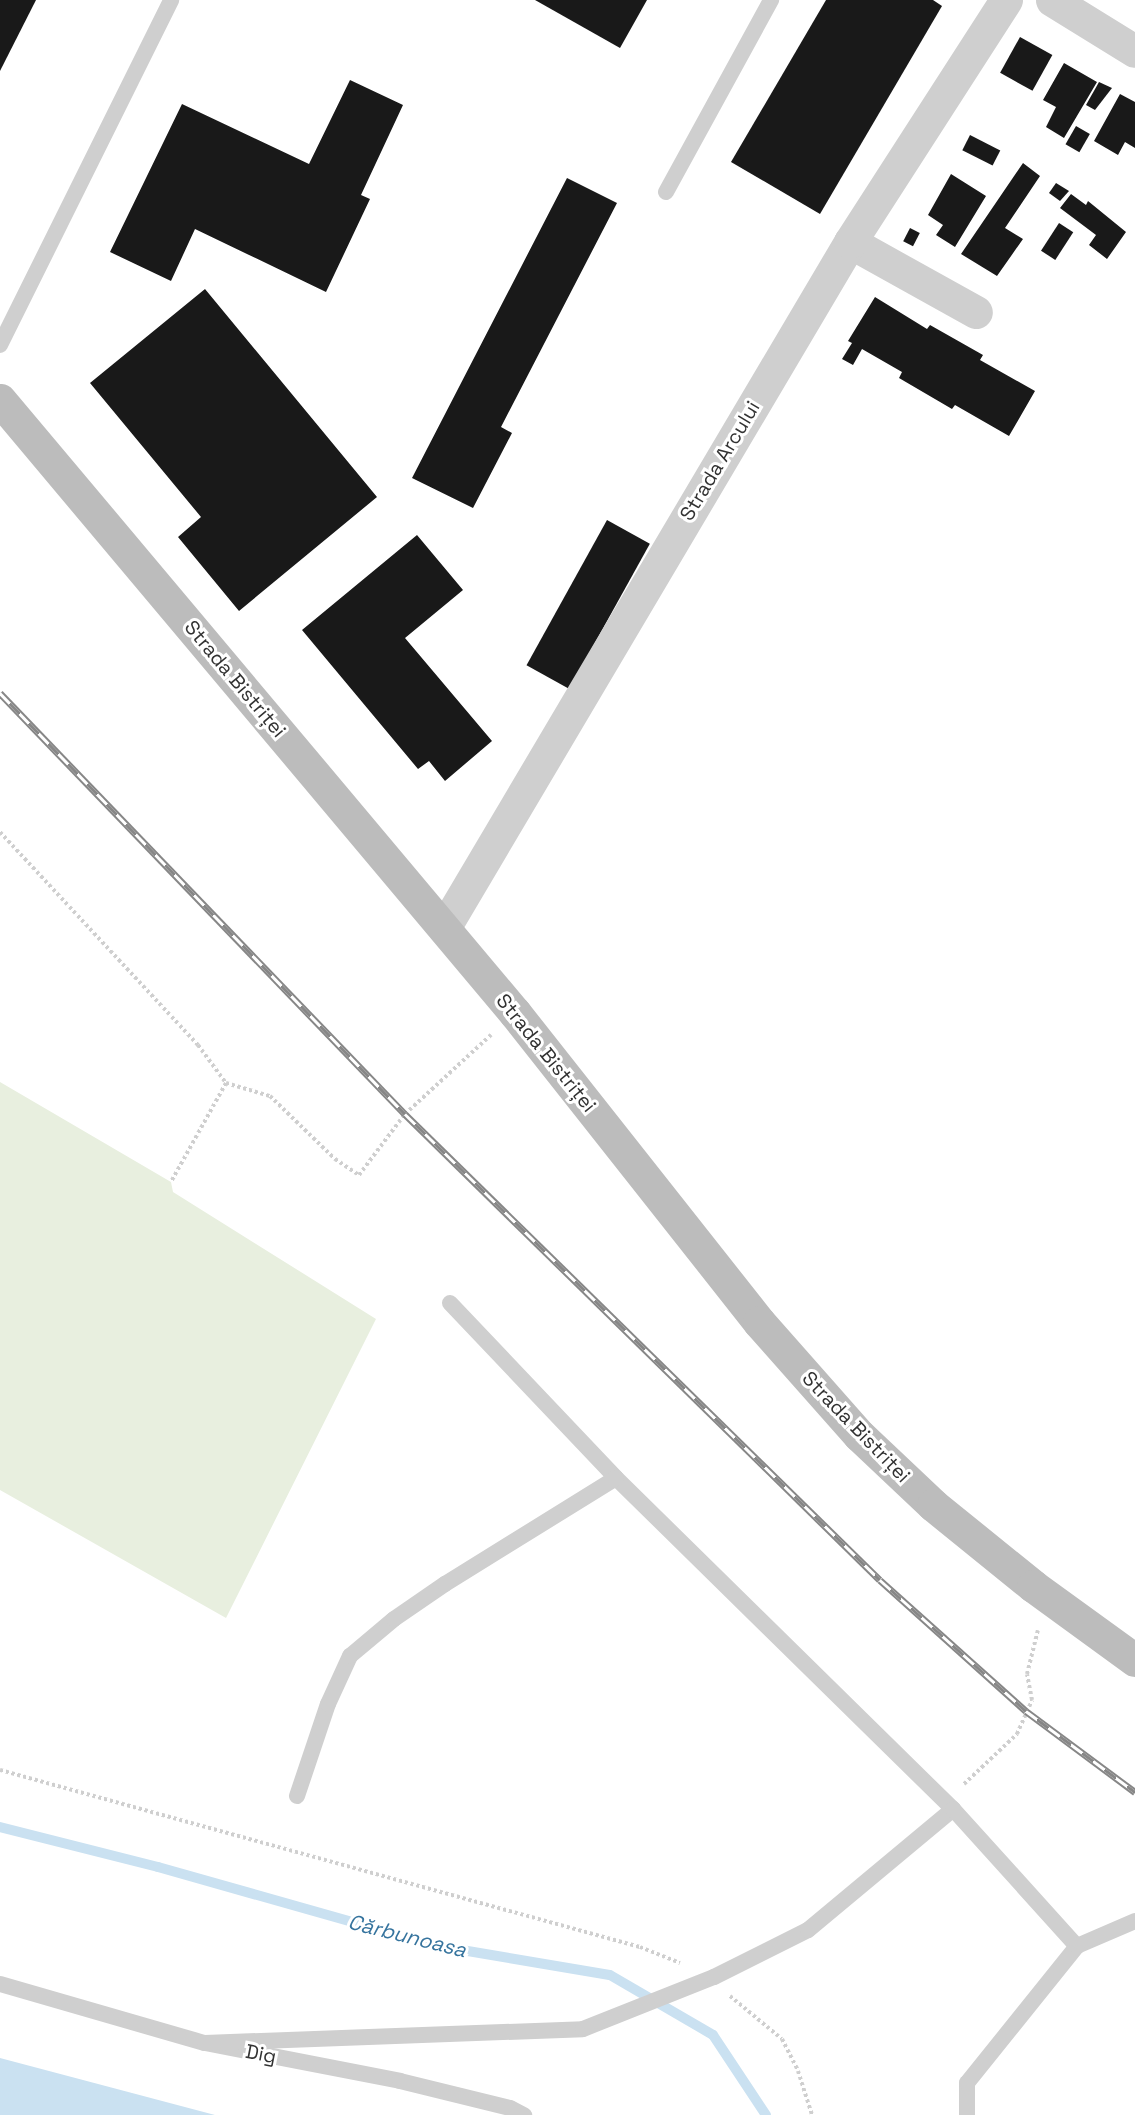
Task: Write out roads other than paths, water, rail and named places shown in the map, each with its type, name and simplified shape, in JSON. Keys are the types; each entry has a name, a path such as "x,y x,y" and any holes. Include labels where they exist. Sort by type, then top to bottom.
{"main road":[{"name":"Strada Bistriței","path":"0,400 515,1013 759,1323 859,1435 933,1505 1047,1596 1135,1660"}],"street":[{"name":"Strada Arcului","path":"444,928 850,242 1006,0"},
{"path":"1052,0 1135,51"},
{"path":"850,242 976,312"}],"lane":[{"path":"0,345 171,0"},
{"path":"666,192 771,0"},
{"path":"450,1303 616,1478 953,1809 1077,1946"},
{"path":"297,1796 328,1704 350,1656 394,1619 445,1584 616,1478"},
{"path":"205,2043 583,2029 714,1977 808,1930 953,1809"},
{"path":"967,2115 967,2083 1077,1946 1135,1921"},
{"name":"Dig","path":"0,1984 205,2043 400,2081 510,2108 524,2115"}],"water":[{"path":"0,2058 215,2115 0,2115"}],"waterway":[{"name":"Cărbunoasa","path":"0,1827 158,1867 438,1946 610,1975 713,2035 766,2115"}],"railway":[{"path":"0,693 405,1114 880,1580 1026,1711 1135,1792"}]}
